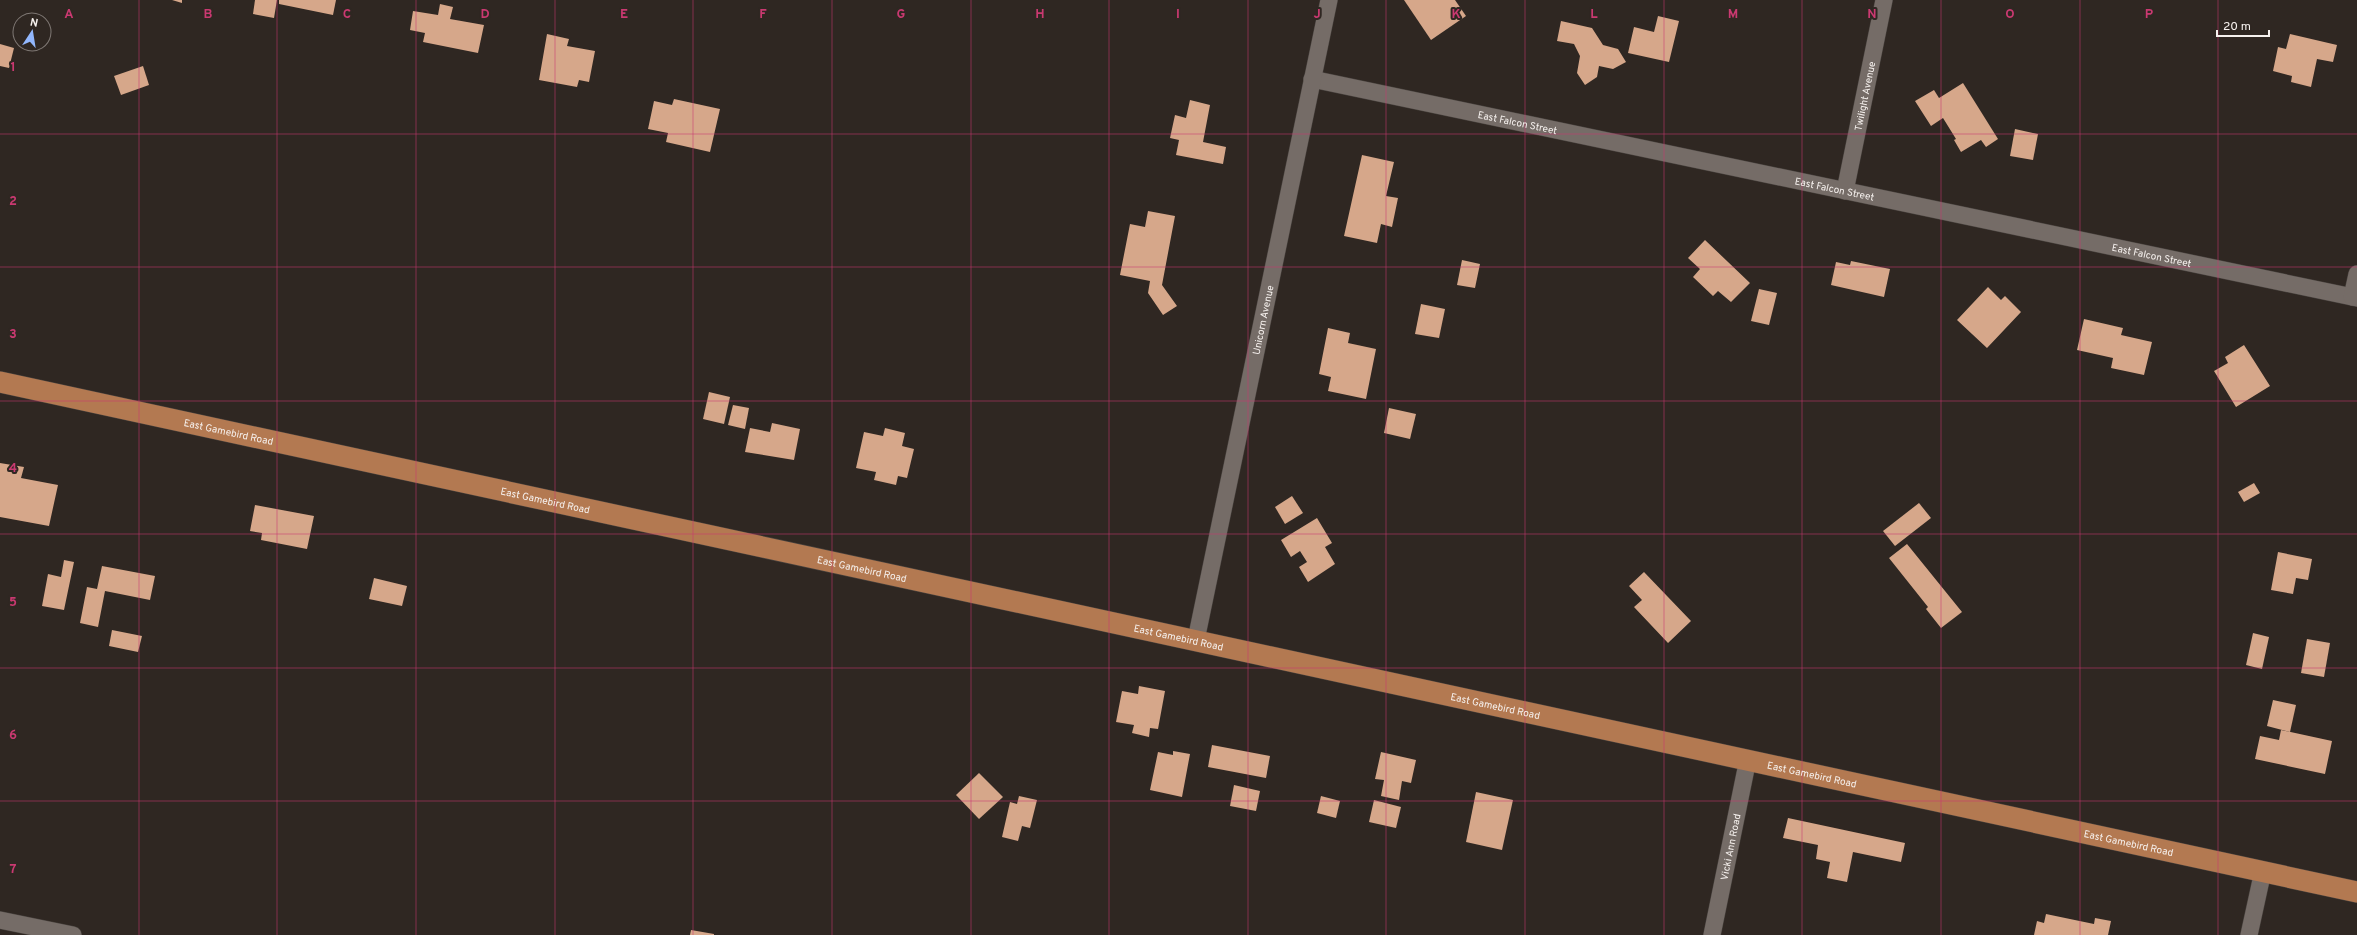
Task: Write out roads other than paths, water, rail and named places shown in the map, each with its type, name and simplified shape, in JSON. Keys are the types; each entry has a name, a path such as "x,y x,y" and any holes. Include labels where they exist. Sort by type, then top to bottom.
{"main road":[{"name":"East Gamebird Road","path":"0,382 2357,892"}],"street":[{"name":"Unicorn Avenue","path":"1196,640 1329,0"},
{"name":"Twilight Avenue","path":"1844,191 1884,0"},
{"name":"East Falcon Street","path":"1312,79 2355,298"},
{"path":"2355,298 2357,274"},
{"name":"Vicki Ann Road","path":"1712,935 1748,759"},
{"path":"2249,935 2263,871"},
{"path":"0,920 73,935"}]}
